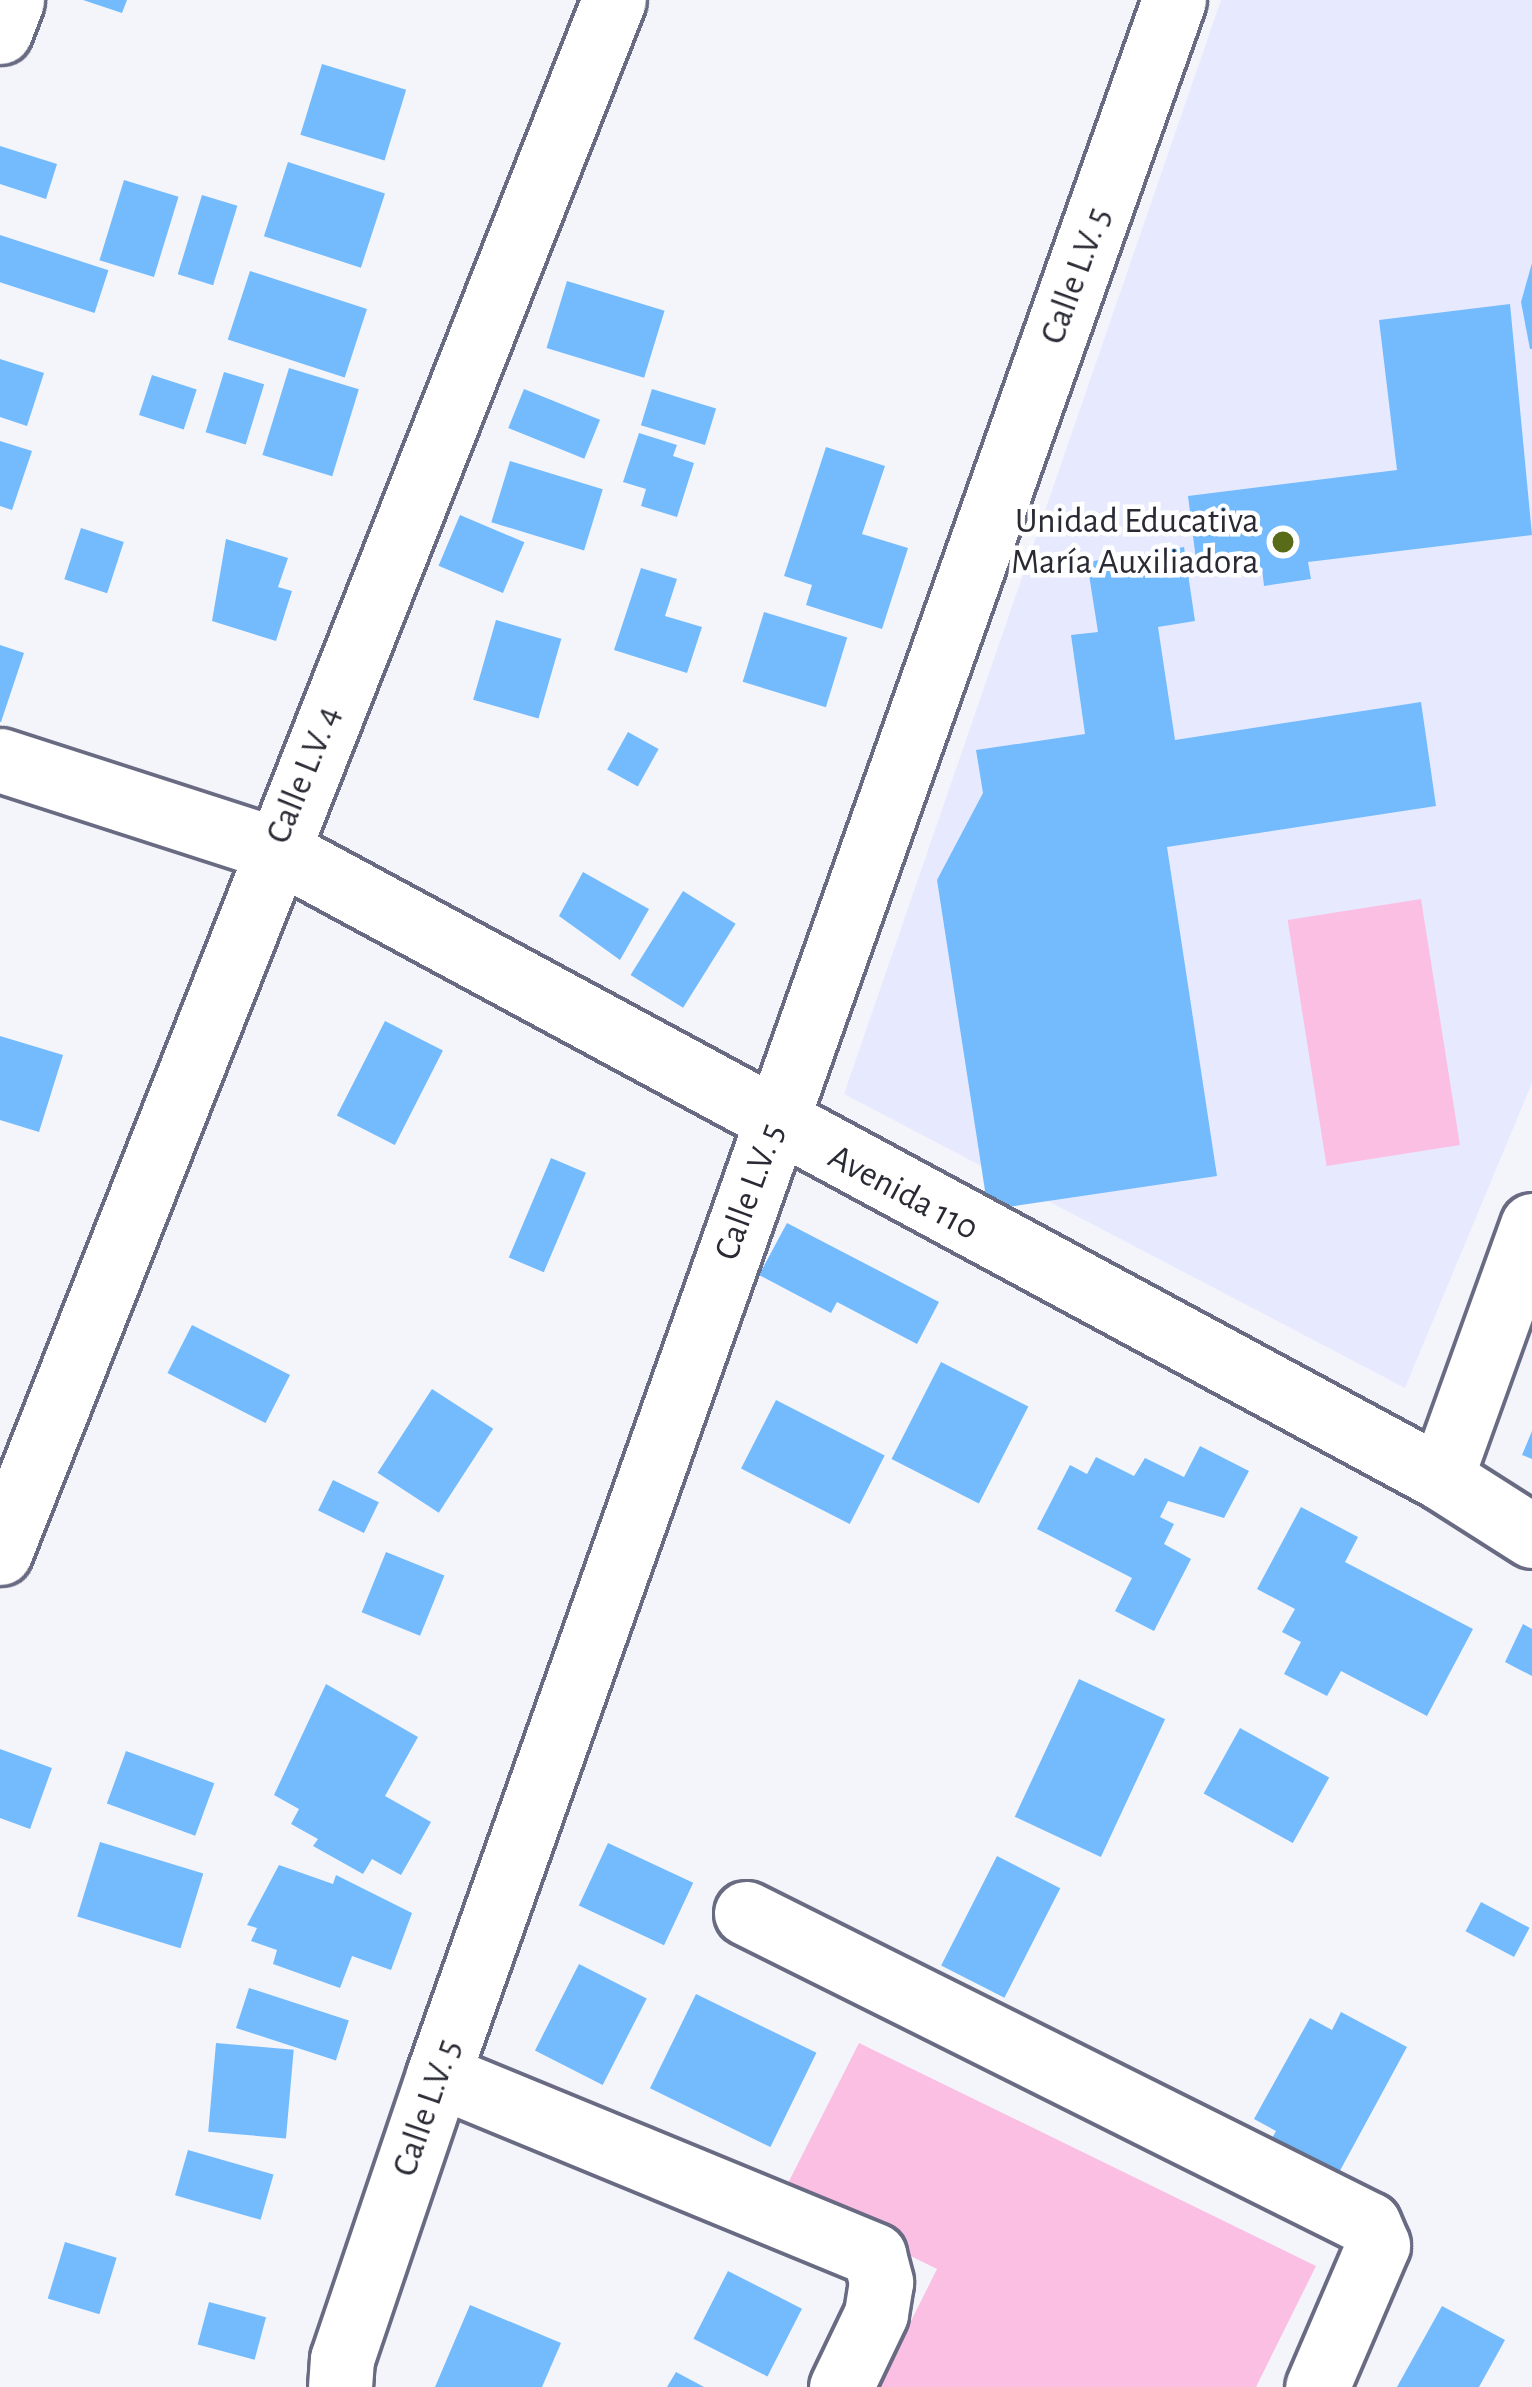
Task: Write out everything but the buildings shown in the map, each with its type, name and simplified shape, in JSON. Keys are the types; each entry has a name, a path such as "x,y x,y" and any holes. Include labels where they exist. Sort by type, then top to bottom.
{"street":[{"path":"0,32 12,0"},
{"name":"Calle L.V. 4","path":"0,1552 614,0"},
{"name":"Calle L.V. 5","path":"340,2387 342,2359 439,2075 1174,0"},
{"name":"Avenida 110","path":"0,760 275,849 774,1124 1441,1478 1532,1536"},
{"path":"1441,1478 1532,1226"},
{"path":"746,1912 1369,2224 1378,2245 1317,2387"},
{"path":"439,2075 874,2255 881,2282 876,2314 841,2387"}],"shaded area":[{"name":"Unidad Educativa María Auxiliadora","path":"1221,0 1532,0 1532,1083 1405,1388 844,1094"},
{"path":"1421,899 1460,1145 1327,1166 1288,920"},
{"path":"859,2043 1316,2266 1256,2387 878,2387 937,2269 783,2193"}],"place":[{"name":"Unidad Educativa María Auxiliadora","path":"1283,542"}]}
